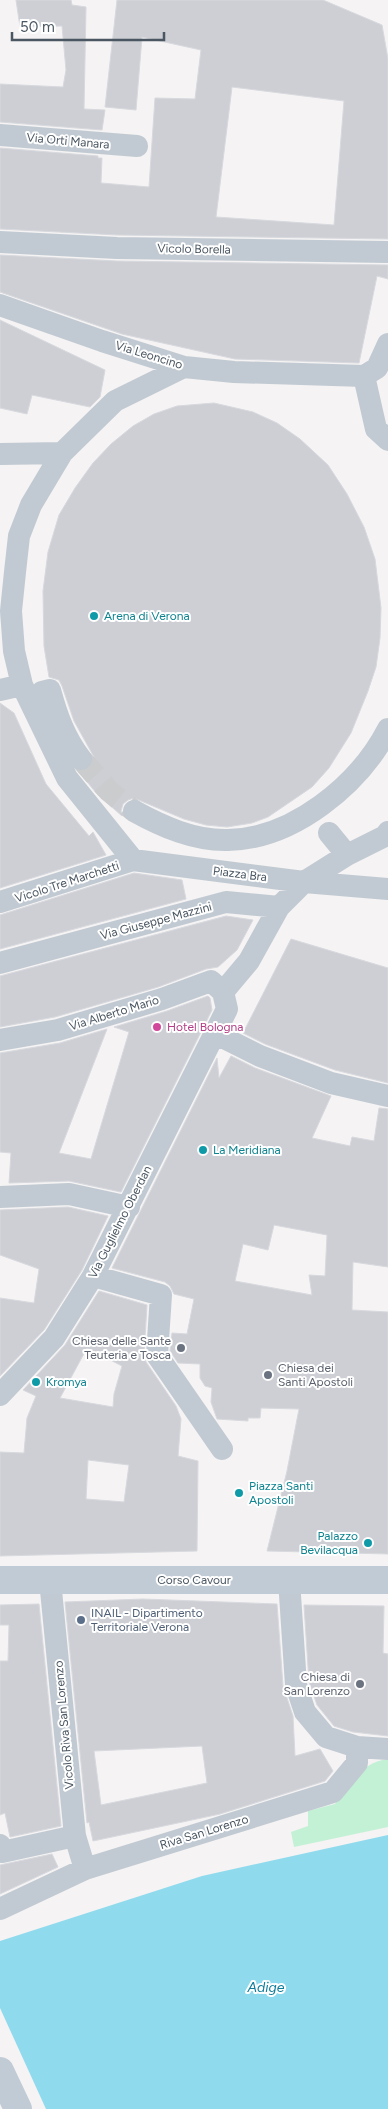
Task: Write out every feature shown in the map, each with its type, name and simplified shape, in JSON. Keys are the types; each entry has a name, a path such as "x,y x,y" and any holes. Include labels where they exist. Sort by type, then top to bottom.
{"street":[{"name":"Via Orti Manara","path":"0,135 136,146"},
{"name":"Vicolo Borella","path":"0,242 117,248 388,252"},
{"name":"Via Leoncino","path":"0,305 102,341 184,367 234,372 364,376"},
{"path":"388,344 378,368 364,376 376,429 388,440"},
{"path":"133,860 67,778 32,689 14,651 11,611 19,536 30,505 62,453 115,401 184,367"},
{"path":"0,454 62,453"},
{"path":"0,690 50,690 56,714 70,744 81,759"},
{"path":"134,811 159,824 206,838 229,840 253,837 282,828 335,796 360,771 380,745 388,729"},
{"path":"329,833 347,855"},
{"path":"223,992 249,961 278,907 304,882 347,855 387,834"},
{"name":"Piazza Bra","path":"133,860 304,882 388,889"},
{"name":"Vicolo Tre Marchetti","path":"0,902 133,860"},
{"name":"Via Giuseppe Mazzini","path":"0,963 226,902 278,907"},
{"name":"Via Alberto Mario","path":"0,1040 58,1030 162,999 210,981 223,992"},
{"name":"Via Guglielmo Oberdan","path":"0,1395 54,1338 93,1276 216,1034 227,1009 223,992"},
{"path":"216,1034 260,1056 331,1083 388,1096"},
{"path":"0,1197 69,1194 129,1207"},
{"path":"93,1276 161,1296 157,1355 222,1449"},
{"name":"Corso Cavour","path":"0,1580 388,1580"},
{"name":"Vicolo Riva San Lorenzo","path":"50,1580 75,1836 85,1869"},
{"path":"289,1580 296,1685 305,1712 326,1737 357,1747 388,1749"},
{"name":"Riva San Lorenzo","path":"0,1909 85,1869 333,1792 357,1763 357,1747"},
{"path":"0,1845 2,1852 75,1836"},
{"path":"0,2071 18,2109"}],"green space":[{"path":"388,1759 388,1827 294,1847 291,1832 308,1826 308,1811 335,1804 363,1769 371,1764"}],"water":[{"name":"Adige","path":"388,1835 388,2109 0,2109 0,1941 202,1876"}],"pier":[{"path":"0,2008 46,2109 0,2109"}],"building":[{"path":"16,0 71,0 72,5 86,7 84,109 105,110 102,130 0,122 0,84 63,87 66,70 62,26 20,27"},
{"path":"117,0 323,0 382,25 388,59 388,239 117,235 0,229 0,148 98,156 98,158 102,158 101,183 149,187 155,98 195,99 201,50 142,37 136,110 105,107","holes":["232,87 344,101 334,225 216,217"]},
{"path":"0,255 117,261 388,265 388,279 377,276 359,363 235,359 122,334 0,292"},
{"path":"0,320 105,370 100,397 90,407 32,395 27,414 0,408"},
{"name":"Arena di Verona","path":"214,403 253,412 277,423 300,439 328,465 347,494 364,527 375,559 381,608 380,638 376,667 351,733 329,768 312,787 268,817 252,823 227,827 206,825 184,819 134,798 123,804 122,816 97,794 79,772 89,769 93,764 94,757 74,721 59,680 49,677 44,646 43,591 48,552 59,515 75,488 93,463 111,444 133,426 154,414 177,406"},
{"path":"0,703 14,713 46,784 89,836 93,832 106,855 0,888"},
{"path":"134,873 182,880 186,899 0,949 0,915"},
{"path":"226,916 253,920 237,950 218,967 206,969 158,987 55,1017 0,1027 0,976"},
{"path":"291,939 388,968 388,1083 335,1070 265,1044 243,1033"},
{"path":"208,996 212,1010 121,1192 69,1181 9,1183 11,1153 0,1152 0,1053 60,1043 107,1029 59,1153 91,1159 129,1032 114,1027"},
{"path":"231,1056 255,1068 331,1096 312,1138 350,1146 352,1137 374,1141 379,1108 388,1109 388,1267 353,1262 352,1310 388,1312 388,1554 267,1551 287,1471 299,1409 261,1408 260,1418 248,1418 248,1421 217,1419 211,1402 212,1388 205,1386 200,1378 200,1364 178,1363 170,1351 172,1333 187,1334 194,1299 174,1294 170,1286 165,1282 112,1268 217,1058 219,1078","holes":["274,1225 327,1235 325,1276 309,1275 312,1295 235,1281 243,1244 268,1250"]},
{"path":"68,1207 108,1216 82,1270 44,1330 0,1376 0,1298 34,1303 39,1269 0,1255 0,1210"},
{"path":"99,1291 147,1305 144,1354 146,1362 176,1406 181,1419 178,1456 198,1461 197,1551 0,1556 0,1452 24,1453 27,1418 36,1396 23,1390 65,1345","holes":["87,1348 122,1366 114,1394 113,1407 60,1398","88,1460 129,1465 124,1502 86,1499"]},
{"path":"143,1599 277,1604 283,1686 293,1716 295,1756 320,1749 333,1771 325,1781 220,1814 93,1841 89,1822 87,1823 65,1602","holes":["202,1746 207,1783 101,1805 94,1751"]},
{"path":"39,1604 61,1826 10,1837 5,1813 0,1815 0,1661 8,1661 9,1625 0,1625 0,1605"},
{"path":"304,1605 384,1606 383,1653 388,1654 388,1736 353,1732 334,1726 317,1705 309,1682"},
{"path":"52,1854 58,1867 0,1894 0,1865"}],"tunnel":[{"path":"81,759 109,791 134,811"}],"place":[{"name":"Arena di Verona","path":"94,616"},
{"name":"Hotel Bologna","path":"157,1027"},
{"name":"La Meridiana","path":"203,1150"},
{"name":"Chiesa delle Sante Teuteria e Tosca","path":"181,1348"},
{"name":"Chiesa dei Santi Apostoli","path":"268,1375"},
{"name":"Kromya","path":"36,1382"},
{"name":"Piazza Santi Apostoli","path":"239,1493"},
{"name":"Palazzo Bevilacqua","path":"368,1543"},
{"name":"INAIL - Dipartimento Territoriale Verona","path":"81,1620"},
{"name":"Chiesa di San Lorenzo","path":"360,1684"}]}
